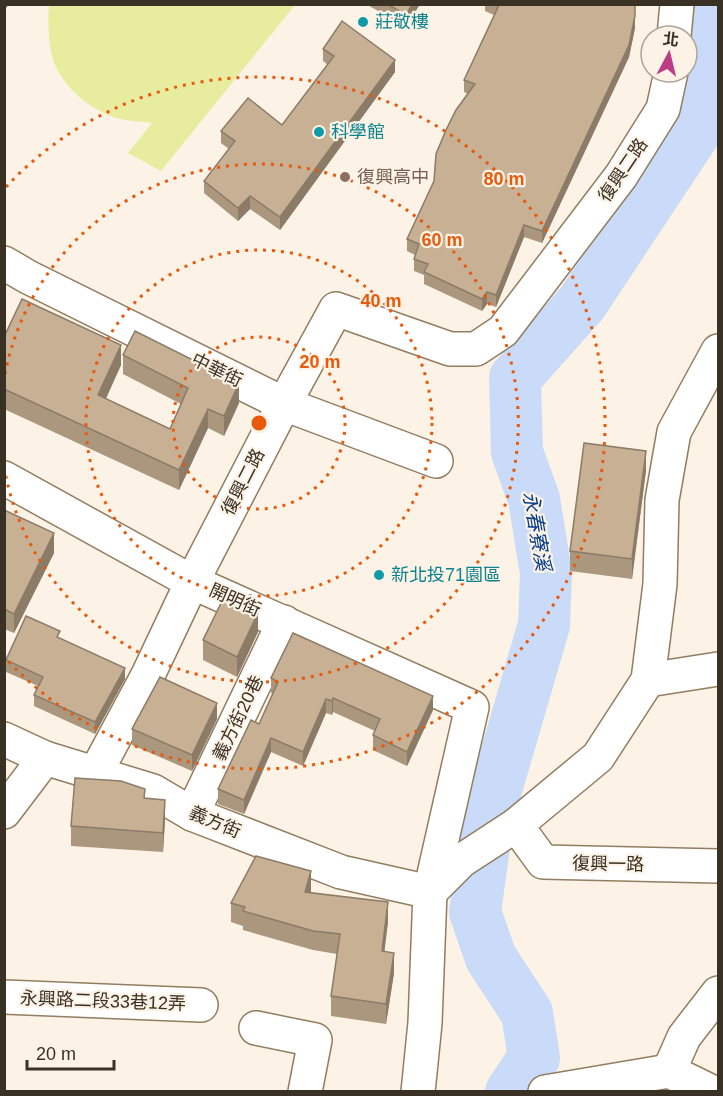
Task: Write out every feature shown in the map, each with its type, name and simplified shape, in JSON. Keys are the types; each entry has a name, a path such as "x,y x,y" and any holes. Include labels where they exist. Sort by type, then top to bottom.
{"street":[{"path":"675,24 676,4"},
{"name":"復興二路","path":"95,774 148,675 192,582 284,404 336,309 450,349 476,349 503,331 621,176 663,109 669,84"},
{"name":"中華街","path":"4,262 28,277 284,404 436,461"},
{"path":"418,1092 425,1023 430,892 461,861 516,825 598,757 648,680 660,584 662,500 674,432 718,351"},
{"name":"開明街","path":"4,478 192,582 472,707 430,892"},
{"name":"義方街20巷","path":"192,814 284,622"},
{"path":"648,680 718,669"},
{"name":"義方街","path":"4,739 45,758 153,791 192,814 340,872 430,892"},
{"path":"4,812 45,758"},
{"name":"復興一路","path":"516,825 543,862 718,866"},
{"path":"669,1071 684,1037 718,993"},
{"name":"永興路二段33巷12弄","path":"4,997 201,1005"},
{"path":"256,1028 315,1040 305,1092"},
{"path":"545,1092 669,1071 712,1092"}],"green space":[{"path":"49,4 295,5 161,171 128,153 152,123 121,119 101,112 81,99 65,82 51,51 48,28"}],"building":[{"path":"387,4 412,4 406,15"},
{"path":"497,4 635,4 635,16 629,45 542,231 524,225 496,295 487,292 482,299 424,272 428,264 414,259 419,244 407,239 434,181 436,154 446,130 456,110 475,84 464,80 499,5"},
{"name":"科學館","path":"342,21 395,60 280,217 250,196 238,208 204,181 235,141 221,131 248,98 282,125 334,56 323,49"},
{"path":"22,299 121,345 98,395 170,429 188,388 123,355 135,331 239,383 224,416 208,409 179,470 4,389 4,337"},
{"path":"584,443 646,451 632,559 570,551"},
{"path":"4,510 54,533 14,614 4,609"},
{"path":"224,597 258,613 237,657 203,640"},
{"path":"26,616 60,631 57,637 125,668 95,722 34,695 43,677 6,660"},
{"path":"293,633 433,696 407,752 373,735 380,719 333,698 332,701 326,699 303,752 271,738 244,800 218,789 251,720 259,724 278,682 271,678"},
{"path":"160,677 217,703 192,755 132,729"},
{"path":"75,778 121,781 145,789 144,798 165,800 163,833 71,826"},
{"path":"256,856 311,871 305,892 388,902 382,951 394,953 386,1004 331,996 340,934 313,931 243,911 245,907 231,903"}],"waterway":[{"name":"永春寮溪","path":"511,1092 534,1058 527,1013 491,958 475,912 488,817 544,625 546,573 534,499 517,452 515,378 582,303 699,126 713,48 712,4"}],"place":[{"name":"莊敬樓","path":"363,22"},
{"name":"科學館","path":"319,132"},
{"name":"復興高中","path":"345,177"},
{"name":"新北投71園區","path":"379,575"}]}
